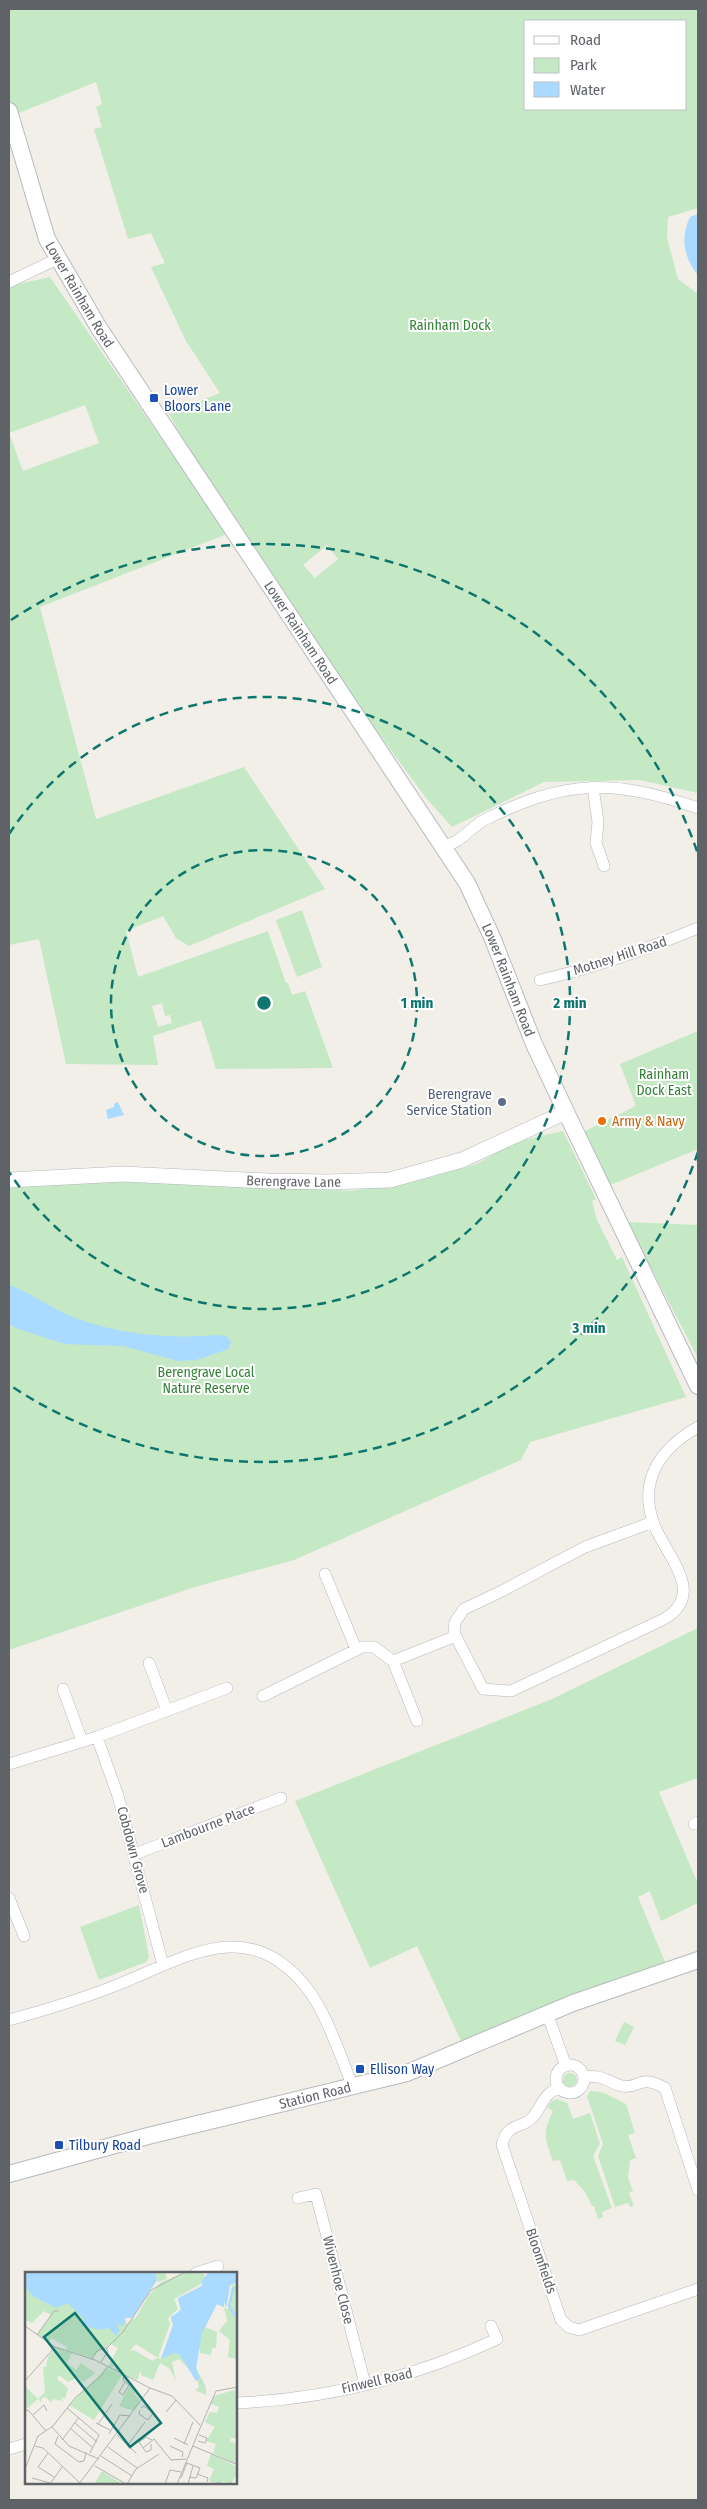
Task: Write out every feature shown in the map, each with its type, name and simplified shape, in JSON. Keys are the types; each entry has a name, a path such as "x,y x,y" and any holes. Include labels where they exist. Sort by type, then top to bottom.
{"main road":[{"name":"Lower Rainham Road","path":"9,111 47,239 57,259 99,328 467,883 492,937 534,1044 698,1386"},
{"name":"Station Road","path":"9,2174 148,2136 407,2073 547,2013 698,1960"}],"street":[{"path":"9,282 57,259"},
{"path":"593,787 598,822 596,843 604,866"},
{"path":"442,846 451,845 484,820 533,799 569,789 593,787 638,790 698,808"},
{"name":"Motney Hill Road","path":"540,980 577,972 698,928"},
{"name":"Berengrave Lane","path":"9,1180 122,1174 268,1181 390,1180 455,1163 566,1112"},
{"path":"653,1522 586,1547 464,1609 455,1622 456,1636 483,1689 511,1691 665,1619 681,1604 684,1584 677,1565 653,1522 649,1497 655,1467 671,1445 698,1427"},
{"path":"325,1574 356,1649"},
{"path":"393,1661 456,1636"},
{"path":"263,1696 356,1649 374,1647 393,1661 417,1721"},
{"path":"149,1663 167,1711"},
{"path":"9,1764 97,1737 227,1688"},
{"path":"63,1689 82,1741"},
{"name":"Cobdown Grove","path":"97,1737 118,1796 135,1854 163,1966"},
{"name":"Lambourne Place","path":"135,1854 281,1798"},
{"path":"9,1898 24,1936"},
{"path":"9,2020 116,1986 187,1956 220,1947 251,1949 287,1968 308,1989 353,2087"},
{"path":"547,2013 566,2066"},
{"path":"566,2066 577,2067 584,2077"},
{"path":"566,2066 557,2075 559,2087 566,2092 574,2093 581,2088 584,2077"},
{"path":"584,2077 602,2076 624,2086 650,2081 664,2088 698,2189"},
{"name":"Bloomfields","path":"559,2087 544,2096 532,2118 510,2128 504,2135 502,2145 561,2320 569,2327 579,2330 698,2289"},
{"name":"Wivenhoe Close","path":"298,2198 316,2194 365,2384"},
{"path":"199,2272 218,2266"},
{"name":"Finwell Road","path":"238,2402 312,2396 418,2372 497,2339 491,2326"},
{"path":"9,2449 25,2444"}],"green space":[{"name":"Rainham Dock","path":"9,9 698,9 698,208 668,217 667,238 678,279 698,294 698,793 640,780 544,782 452,827 426,798 285,602 265,563 199,469 169,414 220,393 186,341 151,267 165,263 151,233 128,239 94,129 102,127 96,107 102,104 96,82 14,115 9,98","holes":["327,545 338,559 315,578 303,565"]},
{"path":"50,277 227,534 40,607 96,819 244,767 325,889 189,946 176,938 163,916 126,931 138,977 268,931 292,995 305,991 333,1068 216,1069 201,1020 153,1036 158,1065 66,1064 39,939 9,945 9,433 9,286","holes":["85,405 99,443 23,471 9,433","162,1003 165,1016 170,1015 172,1023 158,1027 152,1006"]},
{"path":"302,910 322,967 297,977 276,920"},
{"name":"Rainham Dock East","path":"698,1031 698,1149 608,1186 583,1132 636,1106 620,1064"},
{"name":"Berengrave Local Nature Reserve","path":"563,1131 596,1199 592,1201 597,1220 617,1260 622,1257 686,1397 530,1442 521,1460 294,1560 195,1587 9,1650 9,1184 68,1181 197,1182 350,1191 417,1181 477,1164 515,1142"},
{"path":"627,1222 698,1225 698,1358"},
{"path":"698,1628 698,1778 659,1792 698,1884 698,1903 661,1921 650,1891 638,1897 667,1967 461,2041 417,1946 370,1968 295,1801 552,1699"},
{"path":"139,1905 149,1957 146,1962 99,1980 80,1927"},
{"path":"624,2022 634,2027 625,2045 615,2041"},
{"path":"567,2073 573,2073 577,2080 573,2087 567,2087 563,2083 563,2077"},
{"path":"590,2091 602,2092 626,2104 635,2133 628,2135 636,2158 630,2160 628,2178 633,2191 629,2193 634,2206 630,2207 628,2203 615,2207 598,2156 603,2144 587,2096"},
{"path":"557,2099 567,2103 573,2119 590,2113 600,2144 593,2156 612,2208 602,2212 603,2217 598,2219 594,2206 592,2206 585,2192 574,2180 567,2181 560,2160 553,2161 550,2153 546,2131 553,2111 547,2107 552,2101"}],"water":[{"path":"698,214 698,275 689,262 684,240 690,217"},
{"path":"118,1102 124,1115 108,1119 106,1110 114,1107 114,1104"},
{"path":"9,1285 69,1316 113,1329 165,1336 219,1335 228,1337 231,1342 229,1349 196,1360 178,1361 123,1346 65,1344 15,1328 9,1323"}],"place":[{"name":"Lower Bloors Lane","path":"154,398"},
{"name":"Berengrave Service Station","path":"502,1102"},
{"name":"Army & Navy","path":"602,1121"},
{"name":"Ellison Way","path":"360,2069"},
{"name":"Tilbury Road","path":"59,2145"}]}
